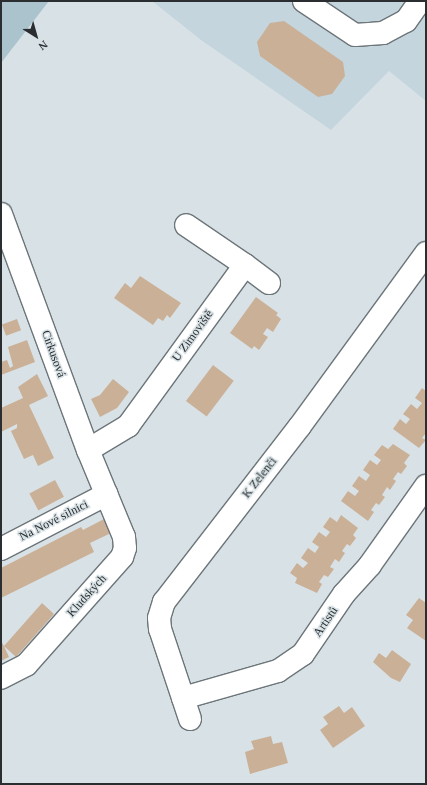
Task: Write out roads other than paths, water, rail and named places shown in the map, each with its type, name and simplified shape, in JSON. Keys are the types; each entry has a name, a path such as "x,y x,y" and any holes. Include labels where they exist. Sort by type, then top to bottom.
{"street":[{"path":"304,1 355,35 383,33 406,21 420,1"},
{"name":"Cirkusová","path":"1,214 5,241 107,494"},
{"path":"186,225 269,283"},
{"name":"K Zelenči","path":"190,719 160,628 159,618 164,602 300,426 426,253"},
{"name":"U Zimoviště","path":"88,450 128,426 244,265"},
{"name":"Artistů","path":"183,698 278,671 303,654 344,594 370,565 426,486"},
{"name":"Na Nové silnici","path":"1,549 107,494"},
{"name":"Kludských","path":"1,678 26,665 122,557 125,548 124,537 107,494"}]}
